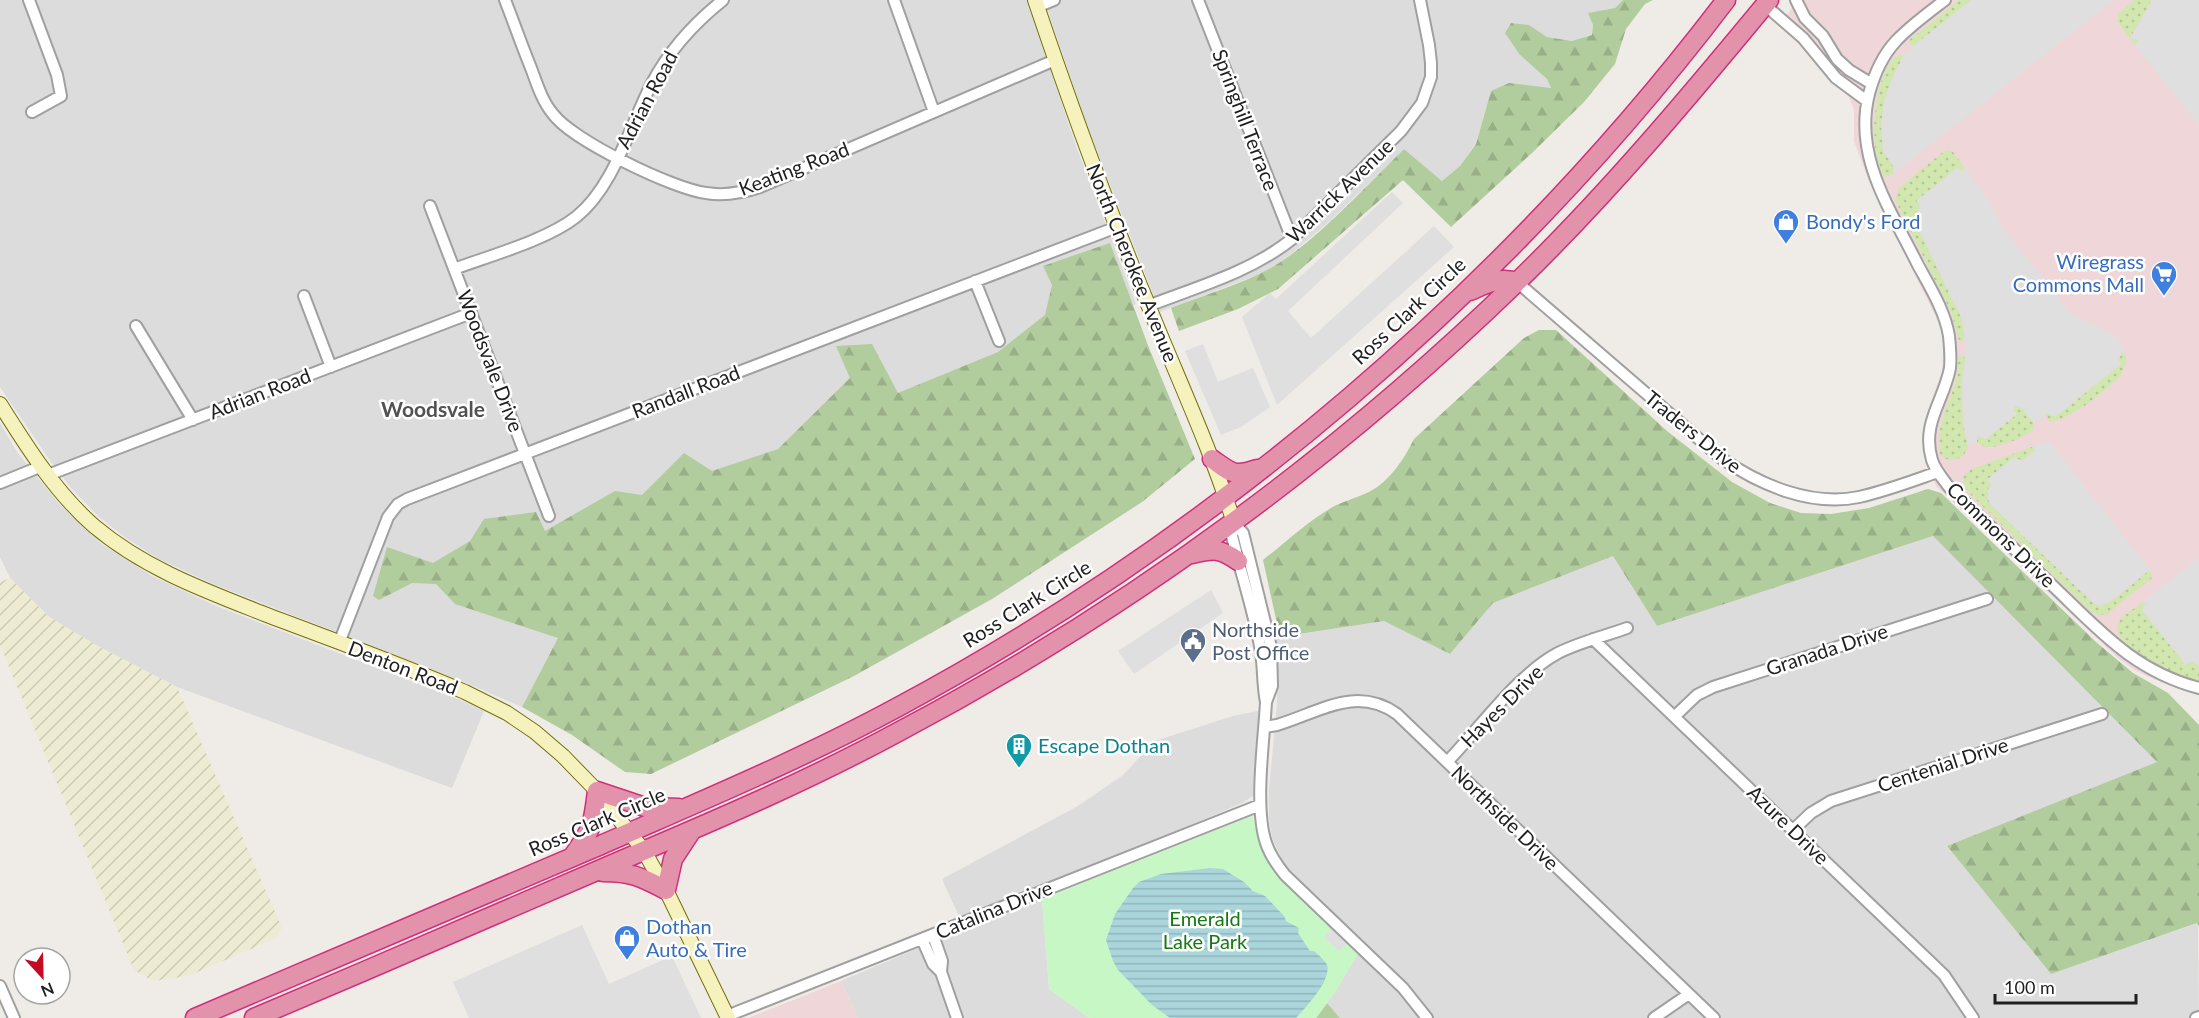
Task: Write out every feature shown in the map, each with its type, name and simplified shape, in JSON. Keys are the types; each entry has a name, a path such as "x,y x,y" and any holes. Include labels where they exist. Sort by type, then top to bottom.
{"highway":[{"name":"Ross Clark Circle","path":"195,1018 686,808 840,737 972,666 1101,585 1265,467 1346,399 1460,295 1573,183 1620,131 1693,44 1726,0"},
{"path":"254,1018 753,804 850,758 984,685 1068,634 1185,556 1234,523 1315,461 1364,420 1516,282 1594,203 1644,147 1765,2"},
{"path":"1620,131 1644,147"},
{"path":"1460,295 1499,279 1516,282"},
{"path":"1346,399 1364,420"},
{"path":"1212,459 1228,471 1239,475 1265,467"},
{"path":"1185,556 1210,550 1224,550 1238,561"},
{"path":"972,666 984,685"},
{"path":"840,737 850,758"},
{"path":"753,804 750,795 756,777"},
{"path":"572,857 590,833 597,791 645,807 686,808"},
{"path":"595,872 636,874 666,890 673,859 692,830"},
{"path":"377,940 375,954 378,965"}],"street":[{"path":"29,0 57,75 61,96 32,112"},
{"name":"Keating Road","path":"505,0 543,99 554,116 576,136 617,157 687,189 707,194 739,193 760,187 1055,60"},
{"name":"Adrian Road","path":"454,269 551,232 569,222 594,199 670,52 693,26 723,0"},
{"path":"894,0 934,112"},
{"path":"1036,3 1054,0"},
{"name":"Springhill Terrace","path":"1198,0 1292,239"},
{"name":"Warrick Avenue","path":"1148,306 1266,258 1292,239 1401,131 1422,104 1431,77 1429,45 1420,0"},
{"path":"1796,0 1805,18 1823,36 1837,59 1849,70 1872,84"},
{"name":"Commons Drive","path":"1945,0 1895,42 1872,84 1867,101 1864,135 1881,192 1942,311 1949,336 1949,369 1934,409 1929,438 1932,461 1949,487 2120,649 2149,669 2182,684 2199,688"},
{"path":"1765,2 1803,38 1836,78 1867,101"},
{"name":"North Cherokee Avenue","path":"1036,3 1081,134 1117,227 1212,459 1234,523 1243,533 1271,647 1272,686 1266,702"},
{"name":"Woodsvale Drive","path":"430,206 549,516"},
{"name":"Randall Road","path":"339,643 388,517 398,504 525,453 1117,227"},
{"path":"975,281 999,341"},
{"name":"Traders Drive","path":"1516,282 1721,458 1745,474 1770,486 1827,499 1857,497 1900,486 1938,472"},
{"path":"304,296 331,367"},
{"name":"Adrian Road","path":"0,483 45,471 192,420 471,313"},
{"path":"136,326 192,420"},
{"name":"Denton Road","path":"0,404 45,471 93,525 144,561 205,591 445,683 507,713 548,742 597,791 644,851 666,890 728,1017"},
{"name":"North Cherokee Avenue","path":"1234,523 1232,536 1261,647 1266,702 1260,805 1266,841 1285,875 1403,988 1427,1018"},
{"name":"Granada Drive","path":"1675,716 1689,702 1713,687 1987,599"},
{"name":"Hayes Drive","path":"1447,762 1498,706 1539,667 1559,653 1627,628"},
{"name":"Azure Drive","path":"1593,639 1944,975 1973,1018"},
{"name":"Northside Drive","path":"1265,727 1277,726 1348,701 1376,702 1397,714 1714,1018"},
{"name":"Centenial Drive","path":"1793,830 1811,813 1831,801 2102,714"},
{"name":"Catalina Drive","path":"728,1017 1260,805"},
{"path":"933,934 957,1018"},
{"path":"922,939 933,964 942,972"},
{"path":"0,986 14,1018"},
{"path":"1654,1018 1689,994"}],"shaded area":[{"path":"0,0 1027,0 1076,146 1136,304 449,582 558,638 522,707 457,679 213,584 157,558 99,517 71,488 51,462 0,387"},
{"path":"1044,0 1623,0 1615,8 1589,13 1593,25 1592,35 1573,41 1547,37 1529,25 1520,55 1547,79 1551,88 1532,87 1491,91 1476,143 1460,166 1442,181 1404,149 1329,222 1281,262 1262,273 1160,312 1086,123"},
{"path":"1797,0 2199,0 2199,696 2136,671 2118,658 1936,486 1924,453 1924,432 1928,411 1942,371 1944,343 1942,329 1869,181 1854,141 1854,110 1848,94 1833,83 1807,48 1782,23"},
{"path":"1971,0 2114,0 1893,174 1894,166 1883,151 1881,126 1884,101 1892,79 1903,57 1915,45"},
{"path":"2152,0 2199,0 2199,125 2134,44 2138,40 2130,38"},
{"path":"1957,168 1962,171 1965,168 1989,201 2000,224 2071,314 2111,333 2119,340 2126,355 2123,353 2117,359 2121,364 2055,417 2048,413 2034,423 2022,408 2015,406 2013,410 2017,414 1986,439 1977,436 1977,442 1968,446 1963,422 1962,383 1966,350 1962,319 1916,224 1915,217 1921,205 1916,201"},
{"path":"1392,192 1403,203 1288,311 1311,338 1434,226 1454,247 1277,405 1242,317 1270,293 1276,299"},
{"path":"1203,344 1218,382 1253,368 1270,407 1241,427 1221,435 1185,351"},
{"path":"0,423 17,452 61,506 99,542 152,576 214,605 484,711 452,788 177,687 94,644 48,616 10,578 0,557"},
{"path":"2049,441 2152,572 2148,571 2101,606 2093,603 1990,504 1988,499 1988,489 1992,485 1987,480 2014,457 2022,461 2035,451 2032,447"},
{"path":"1933,536 2157,762 1947,846 2051,974 2198,923 2199,1018 1340,1018 1327,1003 1365,943 1296,878 1285,865 1272,838 1269,790 1277,704 1276,638 1384,621 1450,654 1493,603 1613,556 1657,626"},
{"path":"2199,557 2199,667 2192,660 2186,665 2142,610 2146,604 2143,602"},
{"path":"1211,590 1223,613 1134,674 1118,651"},
{"path":"1263,710 1255,759 1253,796 1242,803 961,921 942,879 1078,806 1123,775 1155,741 1233,716"},
{"path":"1042,899 1049,989 1089,1018 858,1018 841,981 968,927"},
{"path":"582,925 609,984 672,956 701,1018 469,1018 453,982"},
{"path":"1332,929 1347,943 1339,951 1324,937"},
{"path":"841,981 858,1018 748,1018"}],"green space":[{"path":"1623,0 1653,0 1645,4 1626,29 1615,64 1584,102 1451,227 1403,180 1278,289 1238,309 1179,331 1171,308 1243,281 1282,261 1330,222 1404,149 1442,181 1460,166 1476,144 1491,91 1509,83 1551,88 1547,79 1520,55 1505,33 1511,23 1529,25 1547,37 1572,41 1592,35 1593,25 1588,13 1615,8"},
{"path":"1959,0 1971,0 1915,45 1910,45 1909,40"},
{"path":"2134,0 2152,0 2133,34 2138,40 2136,45 2117,21 2118,14"},
{"path":"1901,54 1903,57 1884,101 1883,151 1895,169 1893,174 1885,177 1879,166 1876,151 1875,111 1884,74 1891,61"},
{"path":"1948,150 1953,152 1965,170 1957,168 1917,201 1921,205 1915,217 1916,224 1962,319 1965,338 1962,341 1958,339 1951,312 1895,200 1899,188"},
{"path":"1110,243 1149,348 1195,459 1142,502 992,599 854,676 651,774 625,772 572,735 522,707 558,638 455,604 436,584 412,583 379,600 373,596 387,547 433,563 470,541 484,519 536,512 545,531 615,491 642,495 684,453 712,471 778,449 850,378 836,346 872,344 898,393 998,352 1045,315 1052,285 1043,266"},
{"path":"1539,330 1556,330 1667,431 1732,482 1770,503 1801,513 1831,514 1869,508 1928,489 1941,493 2096,642 2133,673 2168,693 2199,725 2199,926 2197,923 2051,974 1947,846 2157,762 1933,536 1657,626 1613,556 1493,603 1450,654 1384,621 1280,637 1263,560 1322,514 1369,492 1383,482 1401,462 1414,439 1524,338"},
{"path":"2123,353 2126,355 2123,371 2109,387 2076,411 2056,421 2049,421 2046,414 2056,416 2120,365 2117,360"},
{"path":"1962,355 1966,359 1962,383 1963,422 1968,446 1964,455 1956,460 1946,459 1940,454 1941,427 1958,370 1958,358"},
{"path":"2015,406 2022,408 2034,423 2033,430 2018,439 1997,446 1986,447 1977,442 1977,436 1981,436 2017,414 2013,410"},
{"path":"2032,447 2035,451 2022,461 2014,457 1987,480 1992,485 1990,504 2096,605 2108,602 2148,571 2152,572 2152,578 2107,614 2098,615 2089,610 1965,489 1963,477 1971,469"},
{"path":"10,578 48,616 94,644 177,687 282,928 276,938 188,976 153,981 134,970 0,645 0,582"},
{"path":"2143,602 2146,604 2143,611 2186,665 2192,660 2199,667 2199,681 2177,674 2148,660 2135,652 2118,634 2120,621"},
{"name":"Emerald Lake Park","path":"1252,816 1259,841 1273,872 1346,939 1358,954 1334,994 1316,1018 1089,1018 1049,989 1042,899"},
{"path":"1327,1003 1340,1018 1316,1018"}],"water":[{"path":"1210,868 1223,869 1244,882 1253,891 1265,896 1286,921 1299,928 1298,933 1310,951 1314,951 1326,963 1326,978 1322,986 1296,1018 1170,1018 1152,1005 1118,970 1106,940 1115,914 1133,888 1139,882 1161,874"}],"place":[{"name":"Bondy's Ford","path":"1786,245"},
{"name":"Wiregrass Commons Mall","path":"2164,297"},
{"name":"Northside Post Office","path":"1193,664"},
{"name":"Escape Dothan","path":"1019,769"},
{"name":"Dothan Auto & Tire","path":"627,961"}],"district":[{"name":"Woodsvale","path":"433,410"}]}
